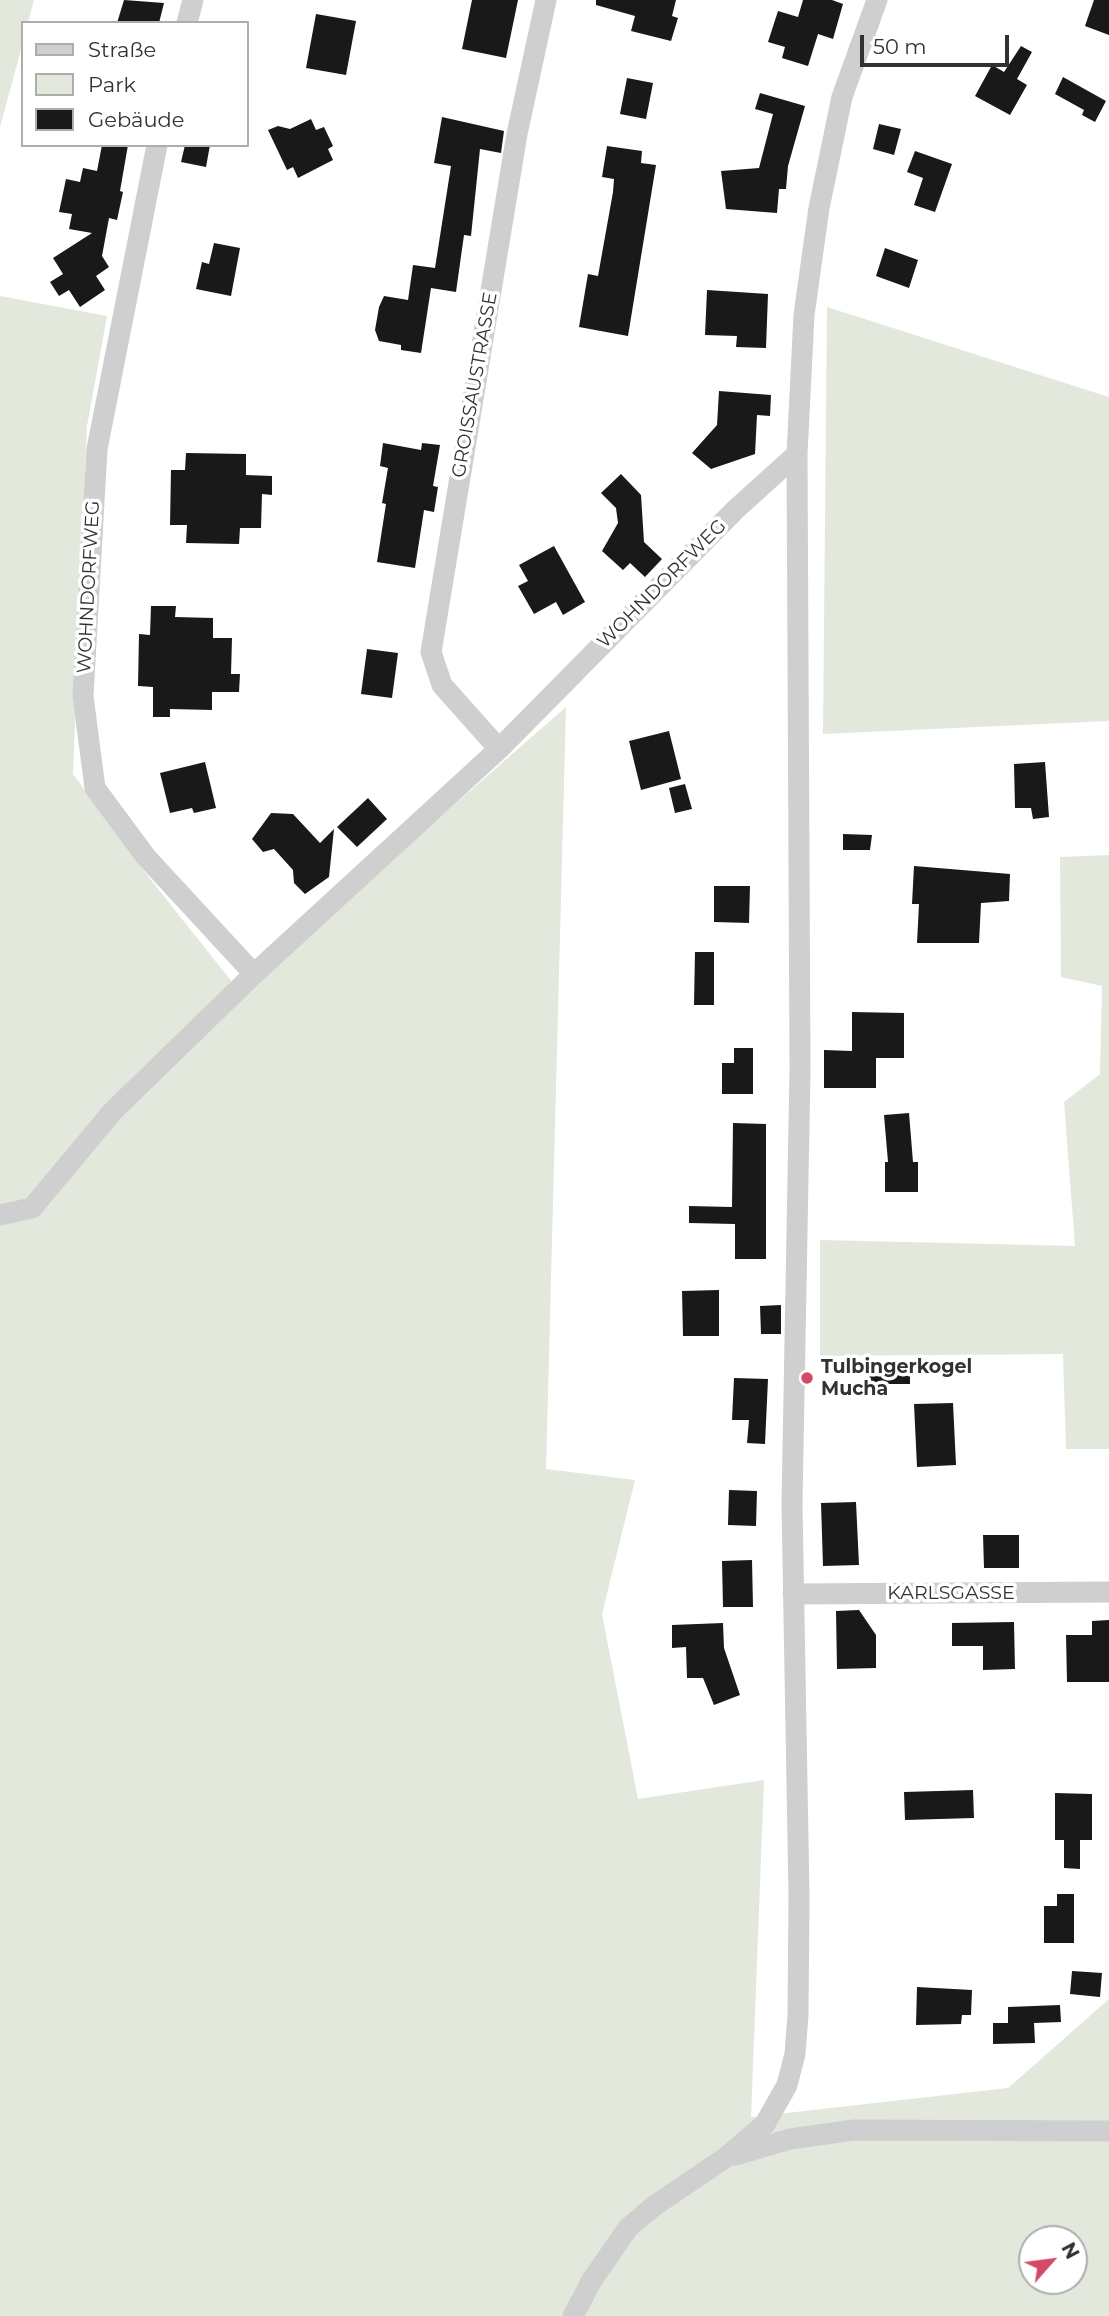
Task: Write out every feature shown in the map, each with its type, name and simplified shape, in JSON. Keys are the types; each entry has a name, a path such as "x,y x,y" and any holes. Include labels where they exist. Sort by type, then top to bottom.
{"street":[{"path":"188,21 193,0"},
{"name":"GROISSAUSTRASSE","path":"499,749 442,685 430,652 517,134 546,0"},
{"path":"573,2316 592,2280 628,2228 654,2206 725,2158 765,2124 778,2105 794,2054 798,2015 799,1896 793,1594 800,1034 797,454 804,315 819,208 842,97 877,0"},
{"name":"WOHNDORFWEG","path":"157,147 97,449 83,696 95,788 146,856 254,974"},
{"name":"WOHNDORFWEG","path":"0,1215 32,1208 113,1111 254,974 499,749 735,510 797,454"},
{"name":"KARLSGASSE","path":"793,1594 1109,1592"},
{"path":"725,2158 790,2139 854,2130 1109,2131"}],"green space":[{"path":"0,0 34,0 29,21 21,21 21,49 0,127"},
{"path":"0,296 107,316 87,426 73,774 147,875 240,992 566,707 546,1469 635,1480 602,1614 638,1799 764,1780 751,2117 1008,2088 1109,1999 1109,2316 0,2316"},
{"path":"827,307 1109,397 1109,721 823,734"},
{"path":"1109,855 1109,1449 1066,1449 1063,1354 820,1356 820,1240 1075,1246 1064,1102 1100,1074 1102,986 1061,977 1060,857"}],"building":[{"path":"124,0 164,3 160,21 118,21"},
{"path":"472,0 518,0 506,58 462,49"},
{"path":"596,0 676,0 672,16 678,18 671,41 631,31 635,16 596,5"},
{"path":"803,0 832,0 843,4 833,39 818,34 808,66 782,58 785,47 768,42 778,11 798,17"},
{"path":"1094,0 1109,0 1109,35 1085,26"},
{"path":"316,14 356,21 346,75 306,68"},
{"path":"1021,46 1032,52 1017,79 1027,85 1010,115 975,96 992,65 1004,72"},
{"path":"1063,77 1106,101 1095,122 1082,115 1084,110 1055,94"},
{"path":"627,78 653,83 646,119 620,114"},
{"path":"760,93 805,106 788,166 786,189 779,189 777,213 726,209 721,171 759,168 773,114 755,109"},
{"path":"442,117 504,131 501,153 480,149 471,236 464,235 456,292 431,288 421,353 401,350 401,345 379,341 375,330 384,296 408,300 413,265 435,268 451,166 434,163"},
{"path":"311,119 316,130 324,127 333,146 328,149 333,160 298,178 293,167 287,170 268,130 278,126 290,129"},
{"path":"879,124 901,129 894,155 873,149"},
{"path":"607,146 642,151 641,163 656,165 628,336 579,327 588,274 598,276 613,192 614,179 602,177"},
{"path":"102,147 128,147 117,220 109,218 102,256 109,267 96,276 105,290 80,307 69,290 59,296 50,282 63,274 53,258 92,233 69,229 72,214 59,212 66,179 80,182 83,168 97,171"},
{"path":"185,147 210,147 206,167 181,162"},
{"path":"915,151 952,164 935,212 914,205 923,178 907,172"},
{"path":"214,243 240,248 231,296 196,289 202,262 209,264"},
{"path":"885,248 918,260 909,288 876,276"},
{"path":"707,290 768,294 766,348 736,347 737,336 705,335"},
{"path":"719,391 771,395 770,416 757,415 755,454 711,469 692,453 717,425"},
{"path":"383,443 421,450 422,443 440,445 433,486 438,487 434,512 424,510 415,568 377,562 386,504 382,503 388,468 380,466"},
{"path":"186,453 246,454 246,475 272,476 272,495 262,494 261,528 240,528 239,544 186,543 187,525 170,525 171,470 185,470"},
{"path":"621,474 641,495 644,542 662,559 645,577 630,563 623,570 602,551 618,523 616,508 601,493"},
{"path":"554,546 585,602 563,615 556,602 534,614 518,586 528,581 519,565"},
{"path":"151,606 176,606 175,617 213,618 213,638 232,638 231,674 240,674 239,692 212,692 212,710 170,709 170,717 153,717 153,687 138,686 139,634 150,635"},
{"path":"367,649 398,653 392,698 361,694"},
{"path":"669,731 681,779 641,790 629,741"},
{"path":"205,762 216,808 194,813 192,808 170,813 160,773"},
{"path":"1045,762 1049,817 1033,819 1031,808 1015,808 1014,764"},
{"path":"685,784 692,809 675,813 669,788"},
{"path":"368,798 387,819 357,847 337,827"},
{"path":"271,813 293,814 320,843 334,829 329,877 305,894 294,883 293,870 274,849 263,852 252,839"},
{"path":"843,834 872,835 870,850 843,850"},
{"path":"914,866 1010,874 1009,901 981,903 979,943 917,943 919,904 912,904"},
{"path":"714,886 750,886 749,923 714,922"},
{"path":"695,952 714,952 714,1005 694,1005"},
{"path":"852,1012 904,1013 904,1058 876,1058 876,1088 824,1088 824,1050 852,1051"},
{"path":"734,1048 753,1048 753,1094 722,1094 722,1063 734,1063"},
{"path":"909,1113 913,1162 918,1162 918,1192 885,1192 885,1162 888,1162 884,1115"},
{"path":"733,1123 766,1124 766,1259 735,1259 735,1224 689,1223 689,1206 732,1207"},
{"path":"719,1290 719,1336 683,1336 682,1291"},
{"path":"781,1305 781,1334 761,1334 760,1306"},
{"path":"869,1361 910,1362 910,1384 869,1384"},
{"path":"734,1378 768,1379 765,1444 747,1443 749,1420 732,1420"},
{"path":"953,1403 956,1465 917,1467 914,1404"},
{"path":"729,1490 757,1491 756,1526 728,1525"},
{"path":"856,1502 859,1565 823,1566 821,1503"},
{"path":"983,1535 1019,1535 1019,1568 984,1568"},
{"path":"752,1560 753,1607 723,1607 722,1561"},
{"path":"859,1610 876,1635 876,1668 837,1669 836,1611"},
{"path":"1109,1620 1109,1682 1067,1682 1066,1635 1092,1635 1092,1621"},
{"path":"1014,1622 1015,1669 983,1670 983,1646 952,1646 952,1623"},
{"path":"723,1623 724,1648 740,1695 714,1705 703,1678 687,1678 686,1647 672,1648 672,1625"},
{"path":"973,1790 974,1818 905,1820 904,1792"},
{"path":"1055,1793 1092,1794 1092,1840 1080,1840 1080,1869 1064,1868 1064,1840 1055,1840"},
{"path":"1057,1894 1074,1894 1074,1943 1044,1943 1044,1906 1057,1906"},
{"path":"1072,1971 1102,1973 1100,1997 1070,1994"},
{"path":"917,1987 972,1990 971,2015 962,2015 961,2024 916,2025"},
{"path":"1060,2005 1061,2022 1034,2023 1035,2043 993,2044 993,2023 1008,2023 1008,2007"}],"place":[{"name":"Tulbingerkogel Mucha","path":"807,1378"}]}
